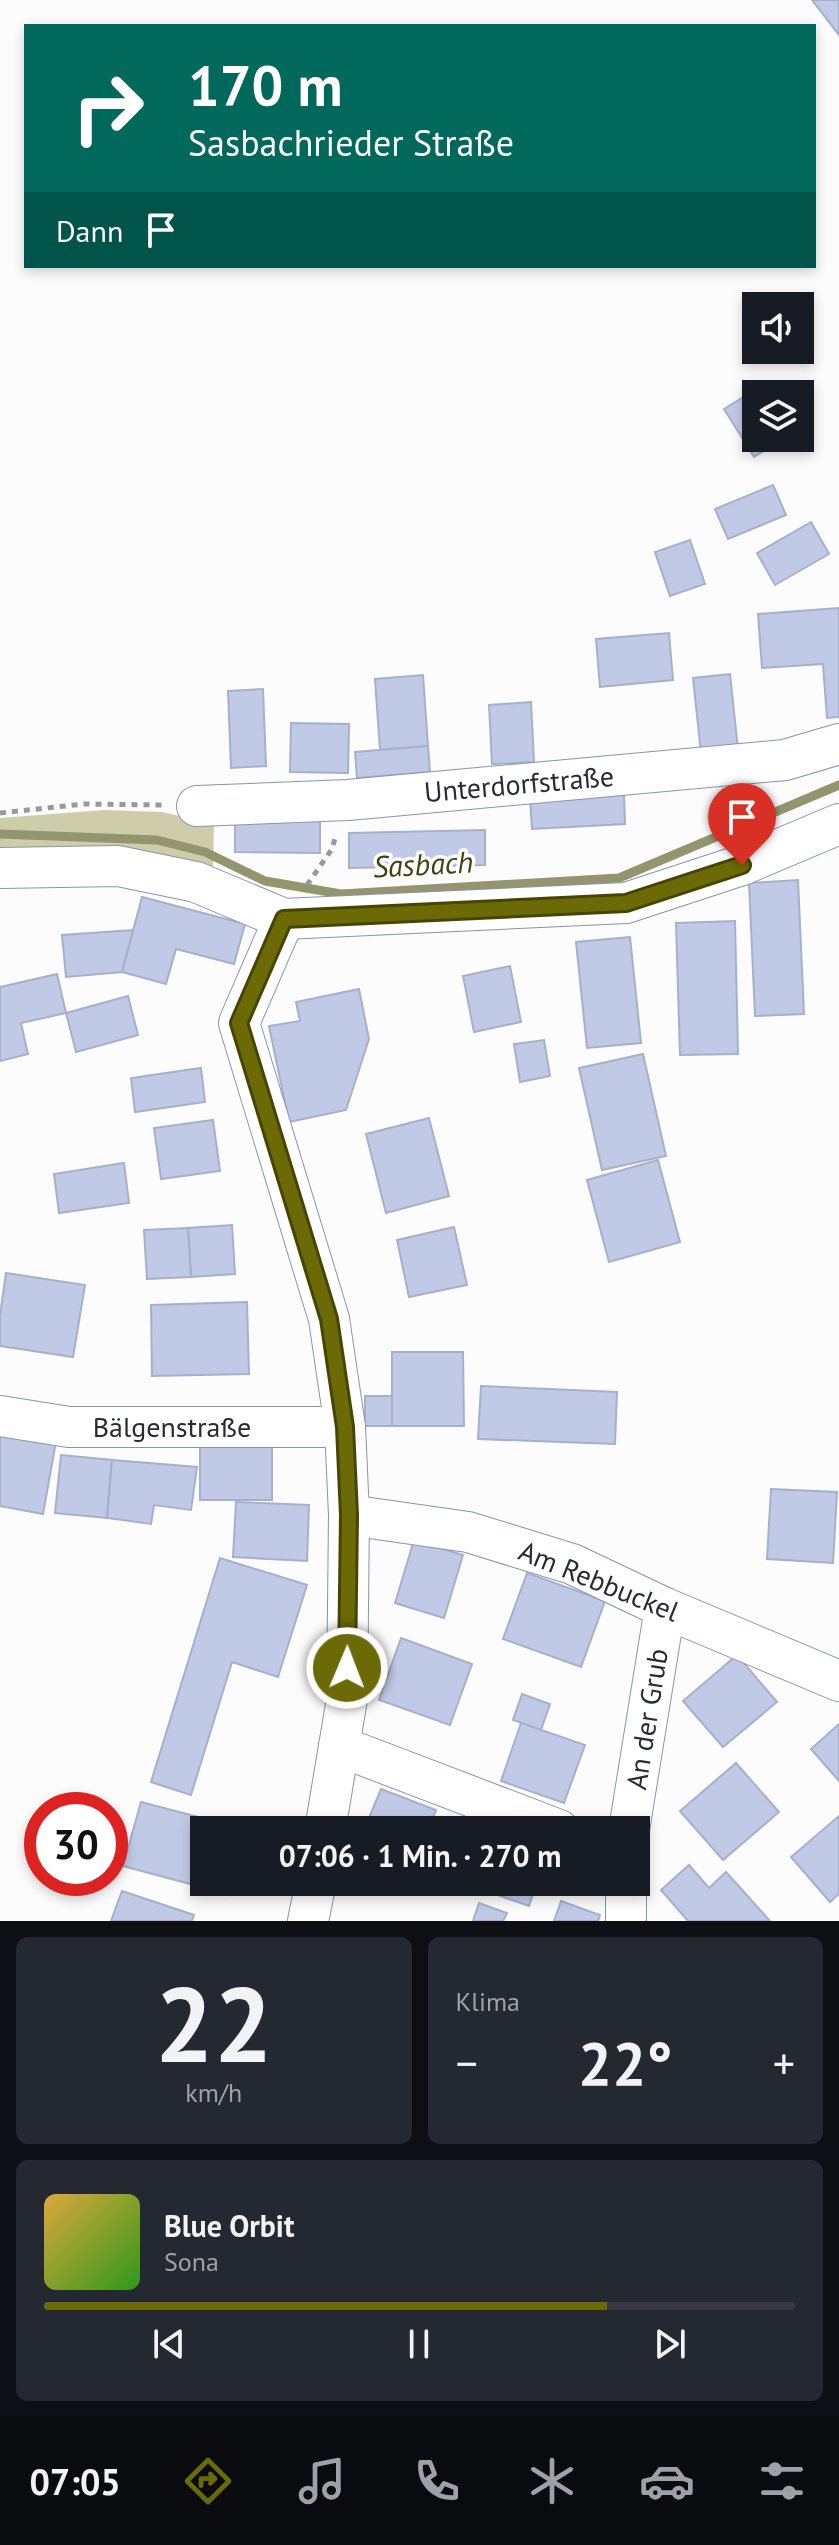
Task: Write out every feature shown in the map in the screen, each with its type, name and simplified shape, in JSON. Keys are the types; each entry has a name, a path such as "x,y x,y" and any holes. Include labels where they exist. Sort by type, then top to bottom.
{"street":[{"name":"Unterdorfstraße","path":"197,806 348,800 785,760 839,744"},
{"path":"0,868 118,866 196,882 284,919 626,903 742,865 839,824"},
{"path":"284,919 239,1023 329,1319 345,1427 349,1515 347,1699 327,1816"},
{"name":"Bälgenstraße","path":"0,1416 69,1427 345,1427"},
{"name":"Am Rebbuckel","path":"349,1515 468,1532 572,1564 665,1608 839,1681"},
{"name":"An der Grub","path":"631,1816 665,1608"},
{"path":"339,1746 522,1816"},
{"path":"626,1896 626,1921"}],"path":[{"path":"0,813 84,804 197,806"},
{"path":"306,887 332,849"}],"green space":[{"path":"104,810 162,812 214,824 213,873 0,856 0,818"}],"building":[{"path":"812,0 839,0 839,35"},
{"path":"742,398 742,438 724,409"},
{"path":"773,485 786,515 728,539 715,509"},
{"path":"811,522 829,554 775,585 757,553"},
{"path":"690,540 705,584 670,596 655,552"},
{"path":"839,608 839,717 827,718 823,664 762,668 758,614"},
{"path":"669,633 673,680 600,687 596,639"},
{"path":"730,674 738,749 701,753 693,678"},
{"path":"423,675 428,746 380,750 375,679"},
{"path":"263,689 266,766 231,768 228,691"},
{"path":"531,702 534,762 492,764 489,705"},
{"path":"291,723 349,724 348,773 290,772"},
{"path":"428,746 430,772 357,778 355,752"},
{"path":"624,793 625,824 532,829 530,798"},
{"path":"235,820 320,821 320,853 235,852"},
{"path":"485,830 485,865 349,868 349,833"},
{"path":"798,880 804,1014 755,1016 749,883"},
{"path":"142,897 245,924 234,964 176,949 166,984 122,972"},
{"path":"735,921 738,1054 680,1055 676,923"},
{"path":"133,930 122,972 66,977 62,935"},
{"path":"630,937 641,1043 587,1048 576,942"},
{"path":"510,966 521,1022 474,1032 463,976"},
{"path":"57,974 66,1013 21,1023 28,1054 0,1061 0,987"},
{"path":"359,989 369,1039 346,1110 289,1122 269,1026 300,1021 296,1002"},
{"path":"128,996 138,1035 76,1052 66,1013"},
{"path":"544,1040 550,1076 520,1082 514,1044"},
{"path":"643,1054 666,1156 602,1170 579,1068"},
{"path":"201,1068 205,1102 135,1112 131,1078"},
{"path":"429,1118 449,1196 386,1213 366,1134"},
{"path":"213,1120 220,1171 161,1179 154,1128"},
{"path":"658,1160 680,1242 609,1262 587,1180"},
{"path":"124,1163 129,1203 59,1213 54,1174"},
{"path":"232,1225 235,1274 191,1277 188,1228"},
{"path":"454,1227 467,1285 409,1297 397,1240"},
{"path":"188,1228 191,1277 147,1279 144,1230"},
{"path":"6,1273 85,1285 73,1357 0,1346 0,1315"},
{"path":"247,1302 249,1374 152,1376 151,1305"},
{"path":"392,1352 463,1352 464,1426 392,1426"},
{"path":"481,1386 617,1392 615,1444 478,1439"},
{"path":"365,1396 392,1396 392,1426 365,1426"},
{"path":"0,1426 57,1436 43,1514 0,1506"},
{"path":"200,1444 272,1444 272,1500 200,1500"},
{"path":"61,1455 112,1460 107,1518 55,1513"},
{"path":"112,1460 197,1467 191,1510 154,1505 151,1524 107,1518"},
{"path":"771,1489 837,1492 833,1563 767,1559"},
{"path":"236,1502 309,1505 307,1561 233,1557"},
{"path":"414,1540 463,1555 444,1618 395,1603"},
{"path":"220,1558 307,1585 278,1677 232,1662 191,1795 151,1782"},
{"path":"527,1573 605,1601 581,1667 503,1639"},
{"path":"401,1638 472,1664 450,1725 379,1700"},
{"path":"737,1655 777,1702 723,1747 683,1701"},
{"path":"522,1694 550,1704 541,1730 513,1720"},
{"path":"521,1723 585,1745 564,1803 501,1781"},
{"path":"839,1724 839,1781 811,1749"},
{"path":"736,1763 779,1812 723,1860 680,1811"},
{"path":"381,1789 436,1810 434,1816 370,1816"},
{"path":"141,1802 194,1816 190,1816 190,1884 128,1867 128,1848"},
{"path":"839,1816 839,1894 830,1902 791,1857"},
{"path":"689,1865 709,1888 726,1872 770,1921 688,1921 661,1890"},
{"path":"128,1893 194,1915 192,1921 111,1921 120,1896 128,1896"},
{"path":"500,1896 532,1896 529,1906"},
{"path":"561,1901 600,1915 598,1921 554,1921"},
{"path":"479,1903 507,1913 503,1921 473,1921"}],"waterway":[{"name":"Sasbach","path":"0,834 157,840 205,852 265,881 341,894 619,878 839,785"}],"route":[{"path":"347,1668 349,1515 345,1427 329,1319 239,1023 284,919 626,903 742,865"}]}
